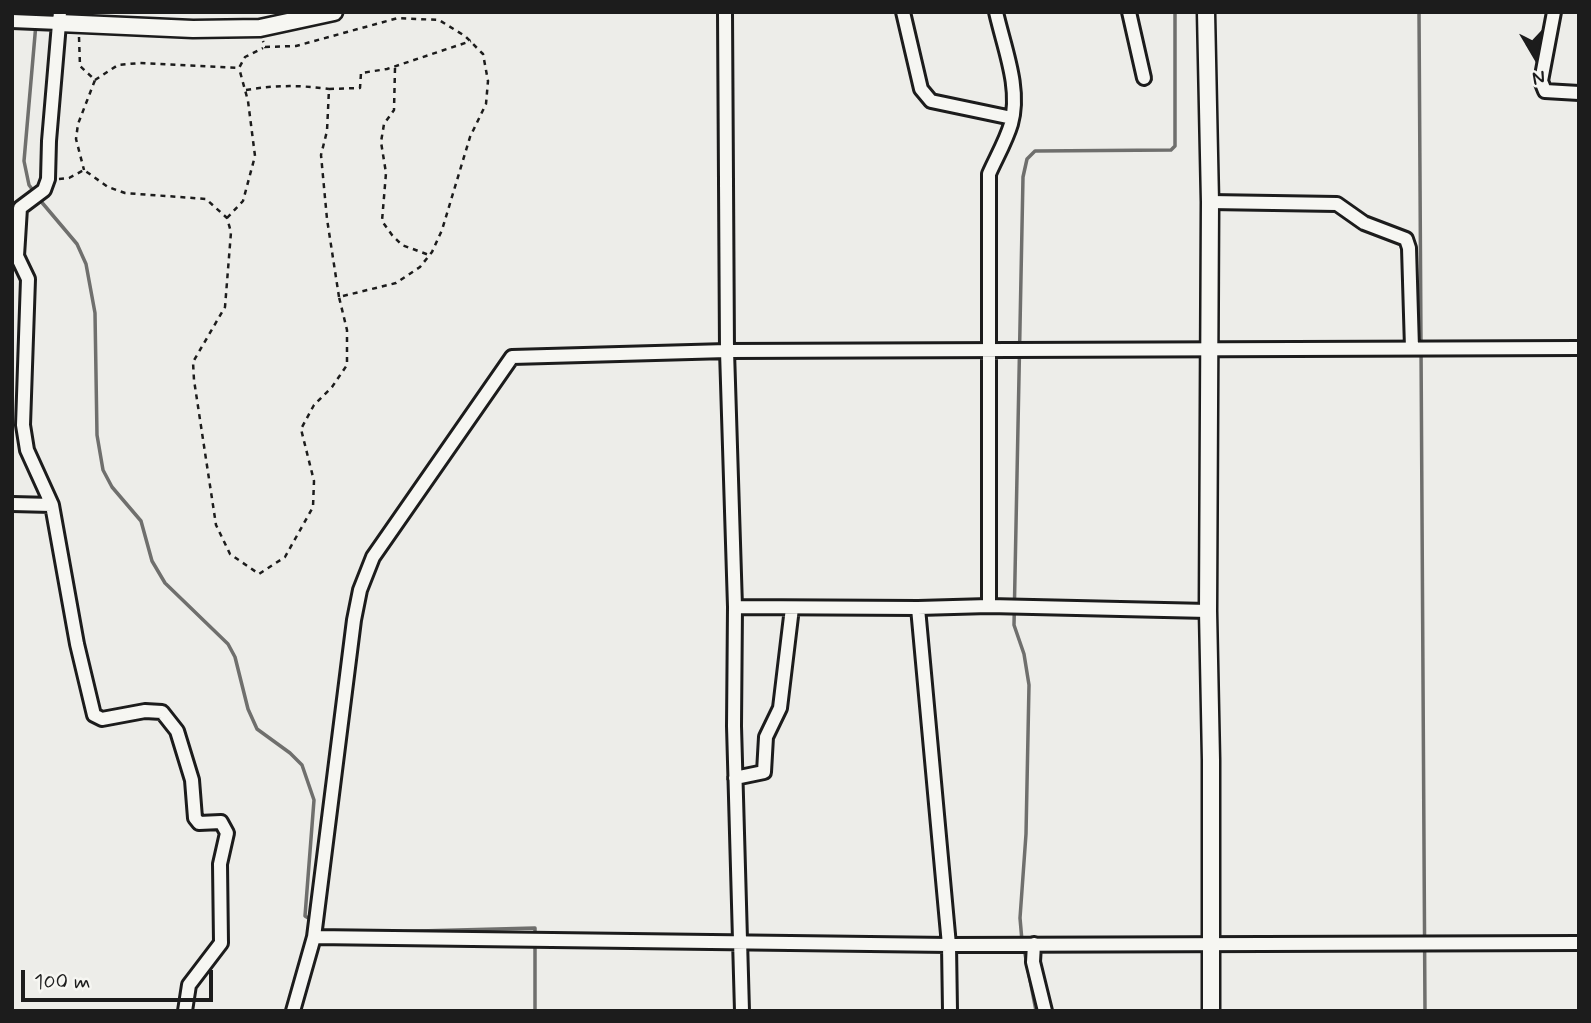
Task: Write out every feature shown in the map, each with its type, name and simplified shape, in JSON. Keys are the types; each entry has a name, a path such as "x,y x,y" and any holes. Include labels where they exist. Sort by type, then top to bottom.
{"street":[{"path":"12,21 60,18 78,24 193,29 260,28 334,12"},
{"path":"725,12 727,351 735,607 735,778 742,1011"},
{"path":"903,12 921,89 931,101 1012,118"},
{"path":"989,606 989,174 1012,118 1013,79 996,12"},
{"path":"1129,12 1144,78"},
{"path":"1206,12 1210,202 1210,1011"},
{"path":"1553,12 1541,81 1545,91 1579,93"},
{"path":"60,18 48,179 44,190 20,208 17,256 28,279 23,425 27,450 52,506 77,644 94,715 102,719 145,711 162,712 177,731 192,780 195,818 199,823 221,822 226,833 220,864 221,943 189,985 185,1011"},
{"path":"1210,202 1337,204 1364,223 1406,239 1409,248 1412,348"},
{"path":"293,1011 314,937 360,590 373,557 512,356 727,351 1579,348"},
{"path":"12,504 52,506"},
{"path":"735,607 989,606 1208,611"},
{"path":"735,778 764,772 766,737 779,708 792,608"},
{"path":"918,608 949,945 950,1011"},
{"path":"314,937 949,945 1579,943"},
{"path":"1034,944 1033,962 1045,1011"}],"path":[{"path":"227,218 243,201 255,156 239,68 245,57 265,47 296,46 398,18 439,20 471,41 483,54 488,80 486,104 470,137 442,230 420,267 396,283 339,297"},
{"path":"78,24 80,66 95,80"},
{"path":"260,28 265,47"},
{"path":"245,90 274,85 360,88 361,73 395,66 471,41"},
{"path":"239,68 140,63 118,65 95,80 78,124 76,139 84,170 108,187 125,193 206,199 227,218 231,232 225,307 193,362 194,380 216,525 230,554 258,574 285,557 313,507 314,481 302,429 314,405 332,387 347,365 347,330 327,219 321,155 327,131 330,89"},
{"path":"395,66 394,110 384,124 381,142 386,173 382,221 391,236 402,245 429,255"},
{"path":"48,179 69,178 84,170"}],"waterway":[{"path":"35,193 29,185 24,161 37,12"},
{"path":"1022,941 1020,918 1026,834 1029,685 1024,654 1014,625 1023,177 1027,159 1035,151 1171,150 1175,146 1175,12"},
{"path":"1419,12 1425,1011"},
{"path":"39,199 77,244 86,264 95,313 97,435 103,470 112,487 141,521 152,561 165,583 228,644 235,657 248,709 257,729 302,765 314,800 305,916 313,921"},
{"path":"380,932 535,928 535,1011"},
{"path":"1024,949 1036,1011"}]}
